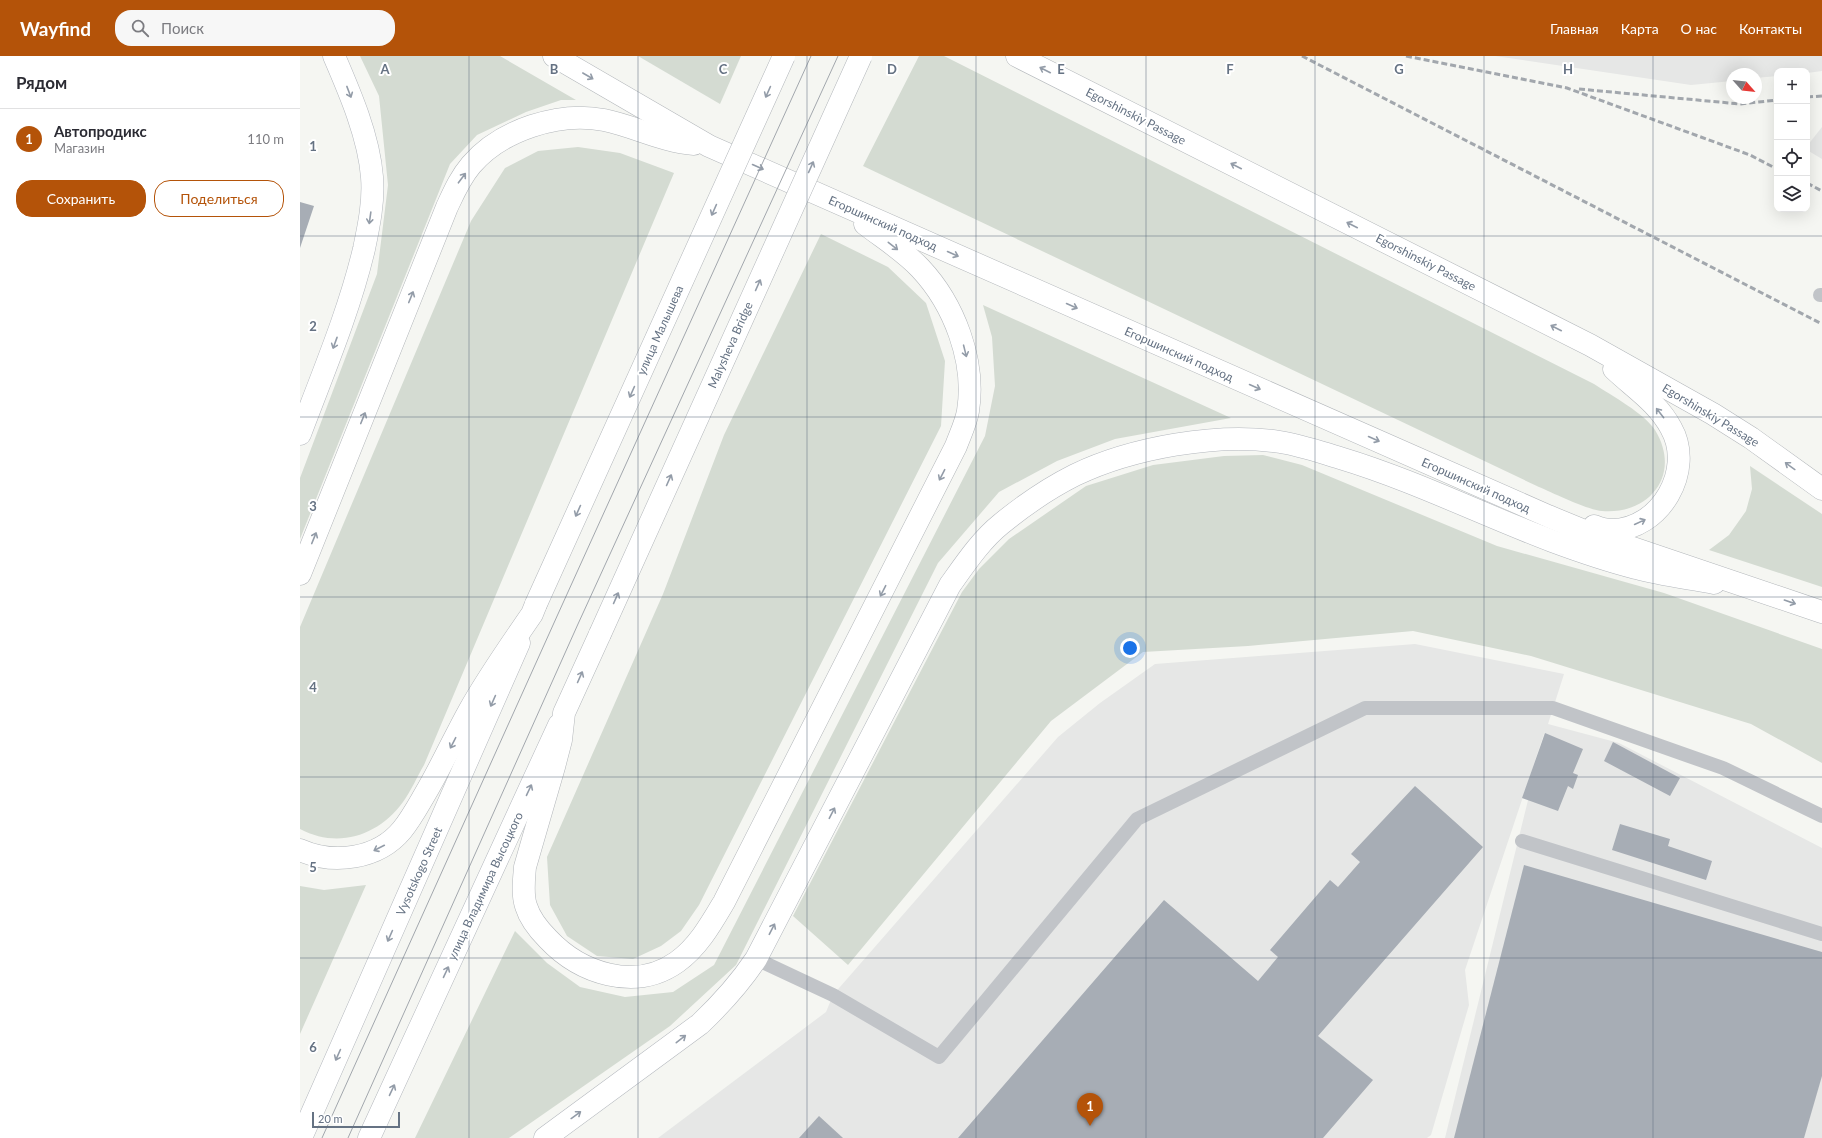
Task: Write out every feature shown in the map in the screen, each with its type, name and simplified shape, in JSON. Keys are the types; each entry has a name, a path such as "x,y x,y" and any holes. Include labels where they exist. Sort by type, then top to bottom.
{"main road":[{"path":"300,434 336,341 358,273 368,231 372,201 372,176 359,117 334,56"},
{"name":"Егоршинский подход","path":"554,56 709,146 1548,516 1594,534 1822,612"},
{"name":"улица Малышева","path":"534,609 784,56"},
{"name":"Malysheva Bridge","path":"600,634 861,56"},
{"name":"Egorshinskiy Passage","path":"1017,56 1590,345 1714,414 1751,438 1822,489"},
{"path":"300,574 447,207 458,183 472,165 486,151 505,138 550,121 568,119 603,120 687,144 709,146"},
{"path":"564,713 561,740 525,867 523,882 525,905 539,930 563,953 575,961 609,975 621,977 638,976 656,972 676,962 693,948 709,928 724,902 956,446 968,412 969,370 966,351 958,328 936,290 920,268 840,204"},
{"path":"1548,516 1611,530 1635,525 1650,518 1661,507 1678,474 1680,456 1676,437 1671,427 1646,396 1623,377 1590,345"},
{"path":"545,1138 700,1024 729,995 756,959 950,585 975,552 1000,525 1031,501 1075,476 1119,458 1164,448 1219,440 1254,438 1282,442 1365,466 1439,494 1552,541 1636,568 1758,591"},
{"path":"300,850 325,858 349,858 369,853 385,845 402,830 445,759 487,679 534,609"},
{"name":"Vysotskogo Street","path":"301,1138 534,609"},
{"name":"улица Владимира Высоцкого","path":"370,1138 600,634"}],"lane":[{"path":"756,959 833,995 939,1057 1137,819 1365,708 1553,708 1723,768 1822,816"},
{"path":"1522,841 1822,934"}],"shaded area":[{"path":"360,56 500,56 576,100 561,100 526,112 477,135 450,164 300,539 300,478 377,274 388,185 379,96"},
{"path":"638,56 741,56 720,104"},
{"path":"919,56 944,56 1594,384 1636,411 1655,430 1662,446 1665,462 1663,476 1657,488 1647,499 1634,506 1619,510 1596,510 1570,501 863,166"},
{"path":"1495,56 1822,56 1822,71 1810,73 1810,68 1774,68 1774,76 1762,77 1762,68 1726,68 1726,82 1691,85"},
{"path":"1822,127 1822,159 1810,152 1810,142"},
{"path":"578,147 620,153 674,173 424,765 411,789 393,814 369,831 356,836 343,838 329,838 314,835 300,829 300,627 471,221 505,168 538,151"},
{"path":"821,234 888,267 926,303 945,361 941,426 699,905 681,931 661,946 633,959 597,956 567,936 550,905 547,857 663,594 724,435"},
{"path":"983,305 1231,418 1115,439 1057,461 999,492 938,563 736,965 670,1026 509,1138 415,1138 515,931 547,963 580,987 625,997 673,992 714,965 985,436 995,386 992,337"},
{"path":"1263,455 1302,465 1497,546 1664,593 1822,649 1822,763 1751,724 1531,656 1413,631 1248,646 1143,652 1051,721 848,965 793,916 962,592 979,569 1009,539 1086,486 1153,465 1224,456"},
{"path":"1750,466 1822,514 1822,587 1709,550 1729,535 1746,511 1752,489"},
{"path":"1415,644 1564,674 1548,724 1619,743 1822,848 1822,1138 1445,1138 1545,731 1465,970 1469,1005 1431,1135 1427,1138 658,1138 826,1012 833,995 1058,737 1100,703 1155,664"},
{"path":"366,885 300,1034 300,886 324,890"}],"building":[{"path":"300,202 314,206 300,248"},
{"path":"1545,733 1583,749 1573,773 1578,775 1573,789 1568,786 1558,811 1522,798"},
{"path":"1613,742 1680,778 1670,796 1604,761"},
{"path":"1415,786 1483,847 1318,1036 1373,1080 1323,1138 958,1138 1164,900 1258,981 1278,957 1270,950 1330,880 1338,887 1360,862 1351,854"},
{"path":"1620,824 1670,839 1668,846 1712,861 1706,880 1612,850"},
{"path":"1524,865 1822,952 1822,1076 1804,1138 1454,1138"},
{"path":"819,1116 843,1138 799,1138"}],"tram line":[{"path":"322,1138 811,56"},
{"path":"348,1138 578,624 838,56"}],"railway":[{"path":"1302,56 1822,324"},
{"path":"1406,56 1567,88 1750,155 1774,167"},
{"path":"1579,89 1740,104 1774,100"},
{"path":"1810,97 1822,96"},
{"path":"1810,185 1822,191"}],"place":[{"name":"Автопродикс","path":"1090,1126"}]}
